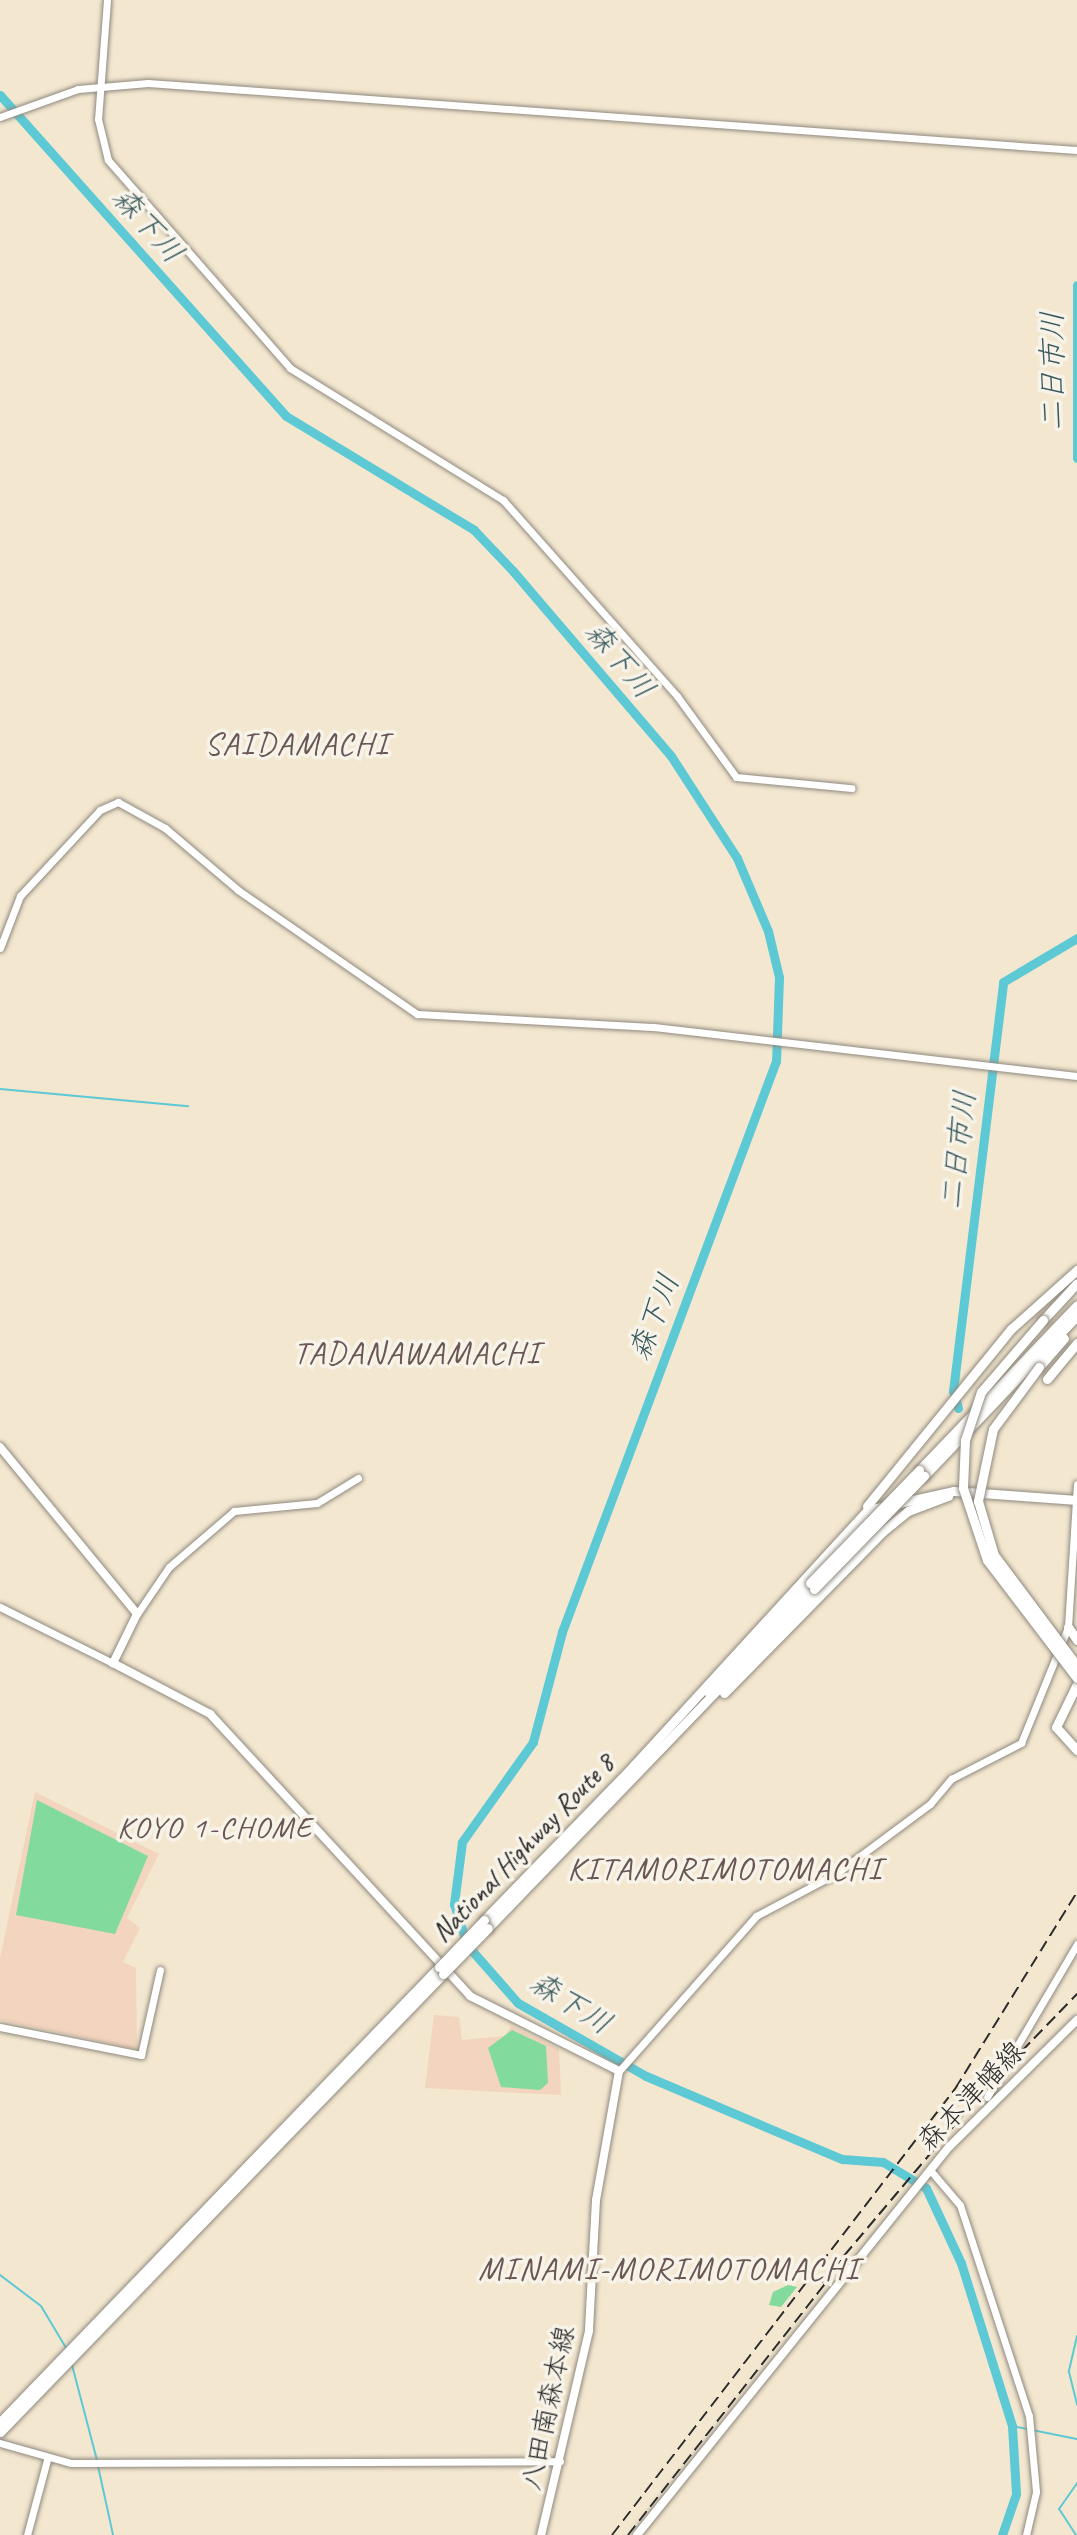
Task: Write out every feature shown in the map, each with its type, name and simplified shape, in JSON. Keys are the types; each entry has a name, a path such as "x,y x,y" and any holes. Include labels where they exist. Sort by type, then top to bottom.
{"highway":[{"path":"634,1765 955,1401 1011,1329 1077,1270"},
{"path":"1077,1286 981,1392 965,1440 963,1488 987,1560 1077,1681 1056,1727 1077,1750"},
{"name":"National Highway Route 8","path":"1031,1364 1077,1305"},
{"name":"National Highway Route 8","path":"486,1924 661,1747 1003,1388 1077,1316"},
{"path":"1077,1324 1031,1364 993,1429 978,1501 994,1555 1077,1666"},
{"path":"1047,1379 1077,1343"},
{"path":"845,1528 900,1498 986,1494 1076,1500"},
{"path":"661,1747 894,1522 926,1502 986,1494"},
{"name":"National Highway Route 8","path":"0,2422 76,2349 486,1924 634,1765 812,1586"},
{"path":"1068,1627 1077,1637"},
{"name":"National Highway Route 8","path":"0,2432 62,2363"}],"main road":[{"path":"0,1447 137,1614 113,1663 210,1714 470,1996 619,2071"},
{"name":"森本津幡線","path":"637,2535 930,2170 1077,2020"},
{"name":"八田南森本線","path":"541,2535 589,2331 596,2200 619,2071"}],"street":[{"path":"107,0 98,133 108,160 304,381 503,500 630,640 736,777 851,788"},
{"path":"0,117 35,101 100,86 148,83 1077,150"},
{"path":"0,948 20,896 100,810 118,802 165,828 238,890 417,1014 764,1038 1077,1076"},
{"path":"137,1614 169,1567 234,1511 317,1503 358,1478"},
{"path":"619,2071 639,2044 762,1911 837,1873 930,1804 951,1779 1021,1743 1068,1627 1077,1484"},
{"path":"0,1607 113,1663"},
{"path":"987,2097 1077,1944"},
{"path":"0,2027 141,2055 160,1970"},
{"path":"930,2170 960,2205 1029,2416 1036,2492 1026,2535"},
{"path":"0,2443 47,2460 99,2463 560,2461"},
{"path":"27,2535 47,2460"}],"shaded area":[{"path":"35,1792 159,1854 127,1918 140,1928 123,1962 136,1968 137,2049 0,2020 0,1958"},
{"path":"434,2015 459,2017 462,2040 505,2036 511,2026 559,2049 561,2095 425,2088"}],"green space":[{"path":"37,1800 148,1856 115,1934 16,1915"},
{"path":"512,2030 546,2046 548,2083 540,2090 501,2087 488,2048"},
{"path":"788,2285 797,2287 781,2307 769,2305 773,2292"}],"waterway":[{"name":"森下川","path":"0,95 286,416 474,530 513,571 671,756 737,858 768,931 779,977 776,1061 562,1632 533,1742 462,1842 454,1904 467,1945 518,2003 646,2076 842,2159 883,2162 926,2188 961,2263 1012,2426 1016,2494 1002,2535"},
{"name":"二日市川","path":"1077,285 1077,458"},
{"name":"二日市川","path":"958,1408 953,1391 1003,982 1077,938"},
{"path":"0,1089 188,1106"},
{"path":"0,2275 41,2306 66,2348"},
{"path":"1077,2336 1069,2372 1077,2405"},
{"path":"72,2365 97,2460"},
{"path":"1012,2426 1077,2439"},
{"path":"98,2466 113,2535"},
{"path":"1076,2535 1059,2509 1077,2483"}],"railway":[{"path":"612,2535 955,2089 1077,1892"},
{"path":"821,2283 984,2090 1077,1994"},
{"path":"628,2535 830,2277"}],"district":[{"name":"SAIDAMACHI","path":"297,744"},
{"name":"TADANAWAMACHI","path":"417,1353"},
{"name":"KOYO 1-CHOME","path":"215,1827"},
{"name":"KITAMORIMOTOMACHI","path":"725,1869"},
{"name":"MINAMI-MORIMOTOMACHI","path":"669,2269"}]}
